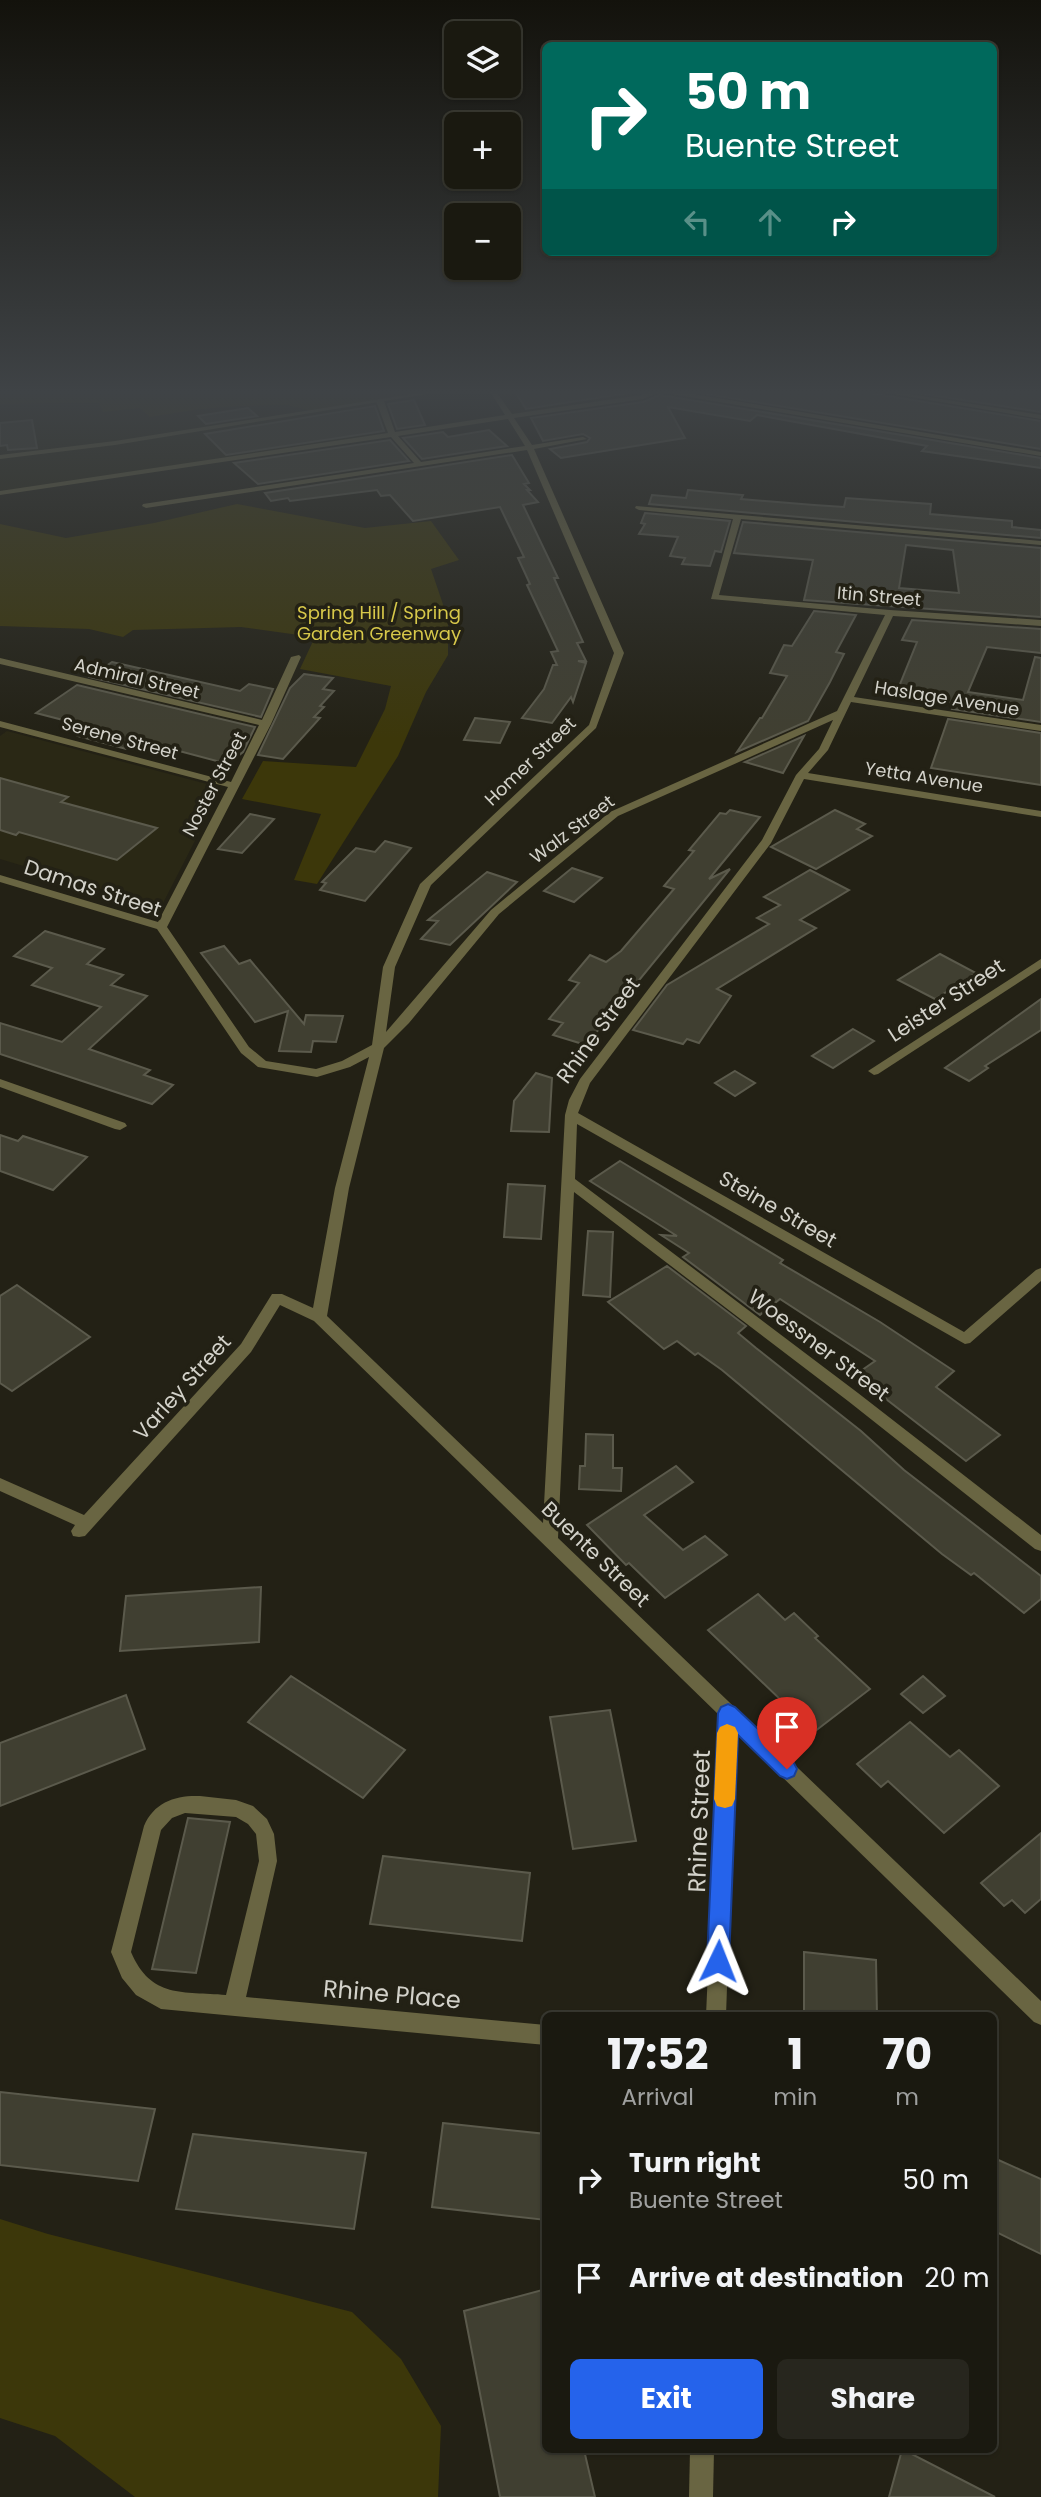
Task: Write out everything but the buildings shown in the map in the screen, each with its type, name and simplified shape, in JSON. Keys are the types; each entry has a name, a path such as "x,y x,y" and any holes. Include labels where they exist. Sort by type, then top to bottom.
{"street":[{"name":"Homer Street","path":"378,1047 389,967 426,884 593,726 619,653 556,507"},
{"path":"639,508 1041,543"},
{"name":"Itin Street","path":"738,516 714,597 1041,623"},
{"name":"Rhine Street","path":"550,1542 570,1182 571,1115 575,1100 584,1082 752,864 801,775 823,750 890,613"},
{"name":"Noster Street","path":"161,927 232,785 266,724 296,657"},
{"name":"Admiral Street","path":"0,661 266,724"},
{"name":"Haslage Avenue","path":"848,699 1041,728"},
{"name":"Walz Street","path":"378,1047 405,1020 495,912 614,814 841,713"},
{"name":"Serene Street","path":"0,724 232,785"},
{"name":"Yetta Avenue","path":"801,775 1041,814"},
{"name":"Damas Street","path":"0,878 161,927 245,1050 262,1064 317,1073 346,1064 378,1047"},
{"name":"Leister Street","path":"874,1071 1041,963"},
{"path":"319,1317 342,1188 378,1047"},
{"path":"0,1083 120,1126"},
{"name":"Steine Street","path":"571,1115 964,1339 1041,1273"},
{"name":"Woessner Street","path":"570,1182 1041,1544"},
{"name":"Varley Street","path":"0,1484 83,1527 246,1348 277,1298 319,1317"},
{"name":"Buente Street","path":"319,1317 1041,2015"},
{"name":"Rhine Street","path":"716,2012 728,1713"},
{"name":"Rhine Place","path":"234,2006 268,1861 268,1844 258,1822 238,1807 181,1803 160,1816 153,1826 121,1952 129,1971 143,1988 161,1999 234,2006 542,2035"},
{"path":"701,2497 702,2453"}],"shaded area":[{"path":"7,731 222,788 161,907 0,859 0,736"}],"green space":[{"name":"Spring Hill / Spring Garden Greenway","path":"226,507 250,507 365,528 431,521 459,560 431,569 448,619 448,655 426,692 398,756 317,884 294,880 321,814 242,799 263,761 356,767 385,709 391,686 300,669 314,639 306,636 241,627 133,630 123,637 89,629 0,626 0,524 66,538 154,523"},
{"path":"0,2219 48,2234 352,2312 401,2359 441,2426 438,2497 135,2497 55,2436 0,2418"}],"slow traffic":[{"path":"725,1799 727,1733"}],"route":[{"path":"718,1961 728,1713 787,1769"}]}
